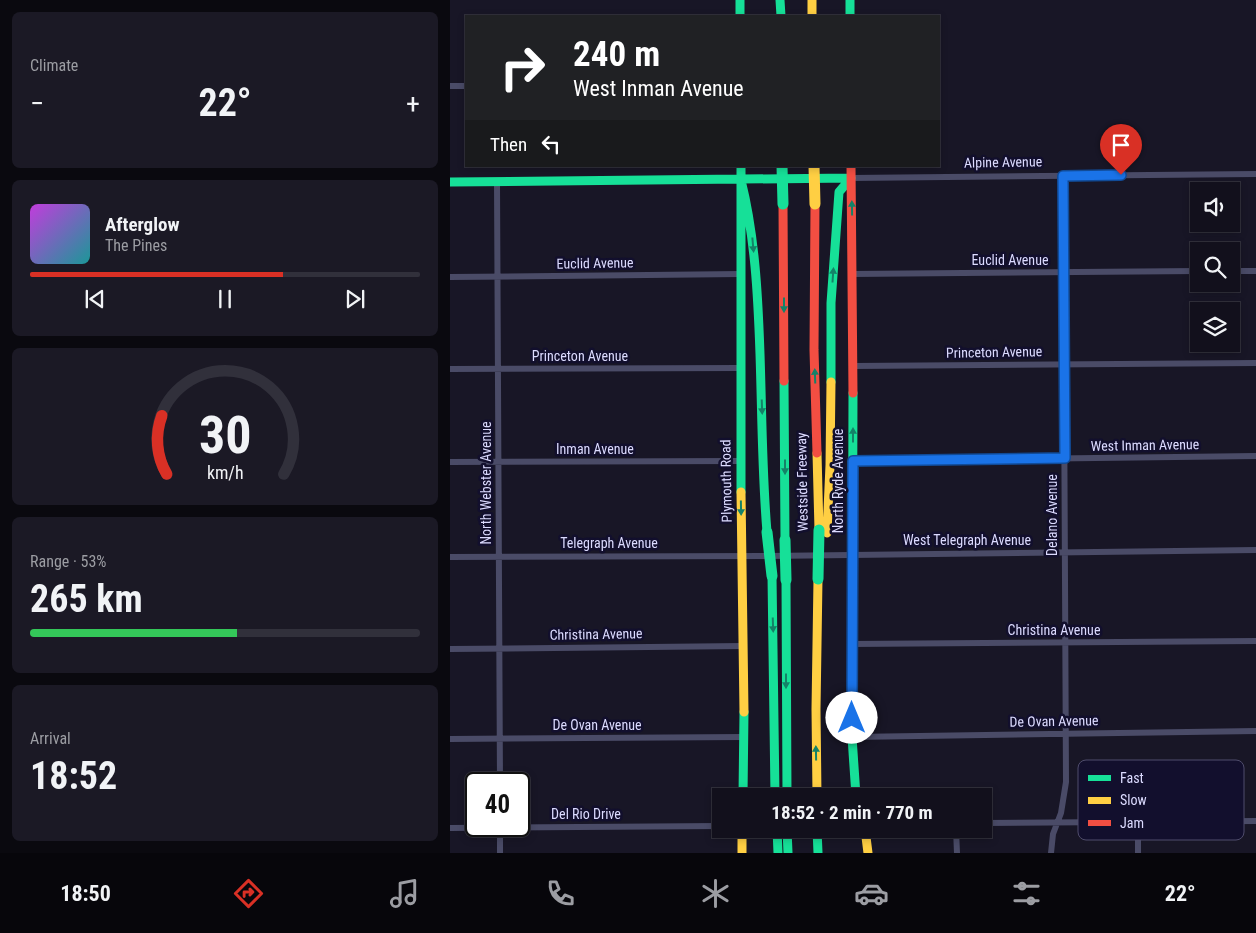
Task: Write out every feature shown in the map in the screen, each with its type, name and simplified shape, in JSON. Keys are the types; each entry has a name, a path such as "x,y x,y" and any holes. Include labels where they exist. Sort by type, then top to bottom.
{"main road":[{"path":"740,0 740,15"},
{"path":"780,0 780,15"},
{"path":"812,0 812,15"},
{"path":"850,0 850,15"},
{"name":"Plymouth Road","path":"741,167 740,461 743,788"},
{"name":"Westside Freeway","path":"782,167 787,788"},
{"name":"Westside Freeway","path":"814,167 814,350 823,532"},
{"path":"817,788 816,709 824,657 823,532 830,465 831,303 839,192 851,172"},
{"name":"Alpine Avenue","path":"450,182 741,180 851,172"},
{"name":"North Ryde Avenue","path":"851,172 853,366 852,764 855,788"},
{"path":"741,180 752,235 760,320 764,493 772,576 775,788"},
{"path":"742,838 742,853"},
{"path":"777,838 778,853"},
{"path":"787,838 788,853"},
{"path":"817,838 818,853"},
{"path":"866,838 868,853"}],"street":[{"path":"450,86 465,86"},
{"name":"Alpine Avenue","path":"851,172 1063,176 1256,174"},
{"name":"Delano Avenue","path":"1051,853 1053,834 1062,807 1066,782 1063,176"},
{"name":"North Webster Avenue","path":"497,182 500,772"},
{"name":"Euclid Avenue","path":"852,274 1190,271"},
{"path":"1240,271 1256,271"},
{"name":"Euclid Avenue","path":"450,276 740,274"},
{"name":"Princeton Avenue","path":"853,366 1256,363"},
{"name":"Princeton Avenue","path":"450,369 740,368"},
{"name":"West Inman Avenue","path":"853,461 1256,456"},
{"name":"Inman Avenue","path":"450,462 740,461"},
{"name":"West Telegraph Avenue","path":"767,556 1256,550"},
{"name":"Telegraph Avenue","path":"450,557 767,556"},
{"name":"Christina Avenue","path":"852,644 1256,641"},
{"name":"Christina Avenue","path":"450,649 743,646"},
{"name":"De Ovan Avenue","path":"852,737 1256,731"},
{"name":"De Ovan Avenue","path":"450,738 744,736"},
{"path":"992,823 1078,823"},
{"name":"Del Rio Drive","path":"530,827 712,826"},
{"name":"Del Rio Drive","path":"450,828 465,828"},
{"path":"500,837 500,853"},
{"path":"956,838 957,853"},
{"path":"1138,840 1138,853"}],"traffic: fast":[{"path":"740,0 740,15"},
{"path":"780,0 781,15"},
{"path":"850,0 850,15"},
{"path":"741,167 741,492"},
{"path":"782,167 783,204"},
{"path":"450,182 851,178"},
{"path":"831,382 831,303 839,192 851,178"},
{"path":"741,180 750,223 757,288 767,532"},
{"path":"784,381 785,540"},
{"path":"853,393 852,737 855,788"},
{"path":"818,579 819,530"},
{"path":"767,532 772,576"},
{"path":"785,540 786,580"},
{"path":"772,576 775,788"},
{"path":"786,580 787,788"},
{"path":"743,788 744,712"},
{"path":"777,838 778,853"},
{"path":"787,838 788,853"},
{"path":"817,838 818,853"}],"traffic: slow":[{"path":"812,0 812,15"},
{"path":"814,167 815,204"},
{"path":"827,533 831,382"},
{"path":"817,453 819,530"},
{"path":"741,492 744,712"},
{"path":"817,788 818,579"},
{"path":"742,838 742,853"},
{"path":"866,838 868,853"}],"traffic: jam":[{"path":"851,167 853,393"},
{"path":"783,204 784,381"},
{"path":"815,204 814,350 817,453"}],"route":[{"path":"852,718 853,461 1065,458 1063,176 1121,175"}]}
